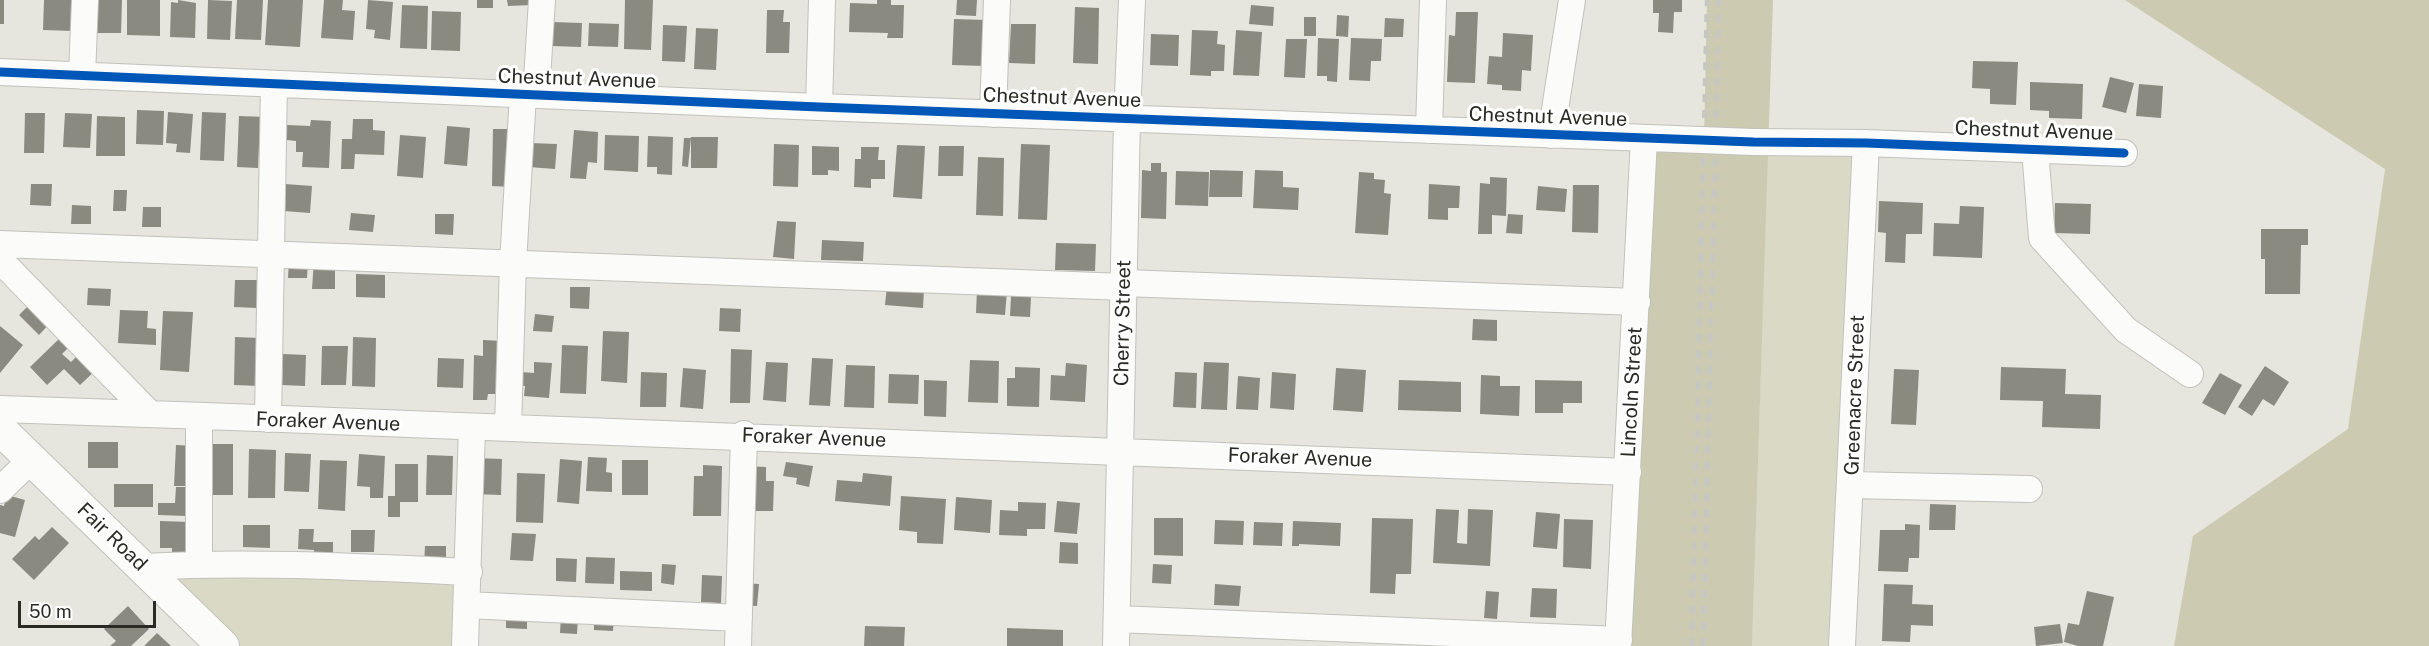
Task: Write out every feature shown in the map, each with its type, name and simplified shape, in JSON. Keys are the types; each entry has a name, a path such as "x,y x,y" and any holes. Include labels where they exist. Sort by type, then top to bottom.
{"main road":[{"name":"Fair Road","path":"0,429 223,646"}],"street":[{"path":"82,76 85,0"},
{"path":"508,428 513,263 542,0"},
{"path":"819,108 822,0"},
{"path":"993,114 997,0"},
{"name":"Cherry Street","path":"1116,646 1127,118 1132,0"},
{"path":"1429,130 1433,0"},
{"path":"1551,135 1572,0"},
{"name":"Chestnut Avenue","path":"0,72 819,108 2124,153"},
{"path":"268,419 274,84"},
{"name":"Lincoln Street","path":"1618,643 1644,138"},
{"name":"Greenacre Street","path":"1842,646 1852,485 1866,143"},
{"path":"2035,149 2042,238 2126,330 2190,374"},
{"path":"0,244 1637,302"},
{"path":"0,260 150,414"},
{"name":"Foraker Avenue","path":"0,409 472,428 744,434 1628,472"},
{"path":"199,416 199,564"},
{"path":"465,646 472,428"},
{"path":"738,646 744,434"},
{"path":"0,490 32,460"},
{"path":"1852,485 2029,489"},
{"path":"143,567 199,564 342,566 469,572"},
{"path":"468,605 739,618"},
{"path":"1116,619 1618,643"}],"green space":[{"path":"1768,142 1866,143 1842,646 1752,646"},
{"path":"143,567 469,572 465,646 223,646"}],"shaded area":[{"path":"1707,0 1773,0 1752,646 1618,646 1644,138 1704,140"},
{"path":"2125,0 2429,0 2429,646 2174,646 2193,536 2348,429 2385,169"}],"building":[{"path":"0,0 4,0 4,24 0,24"},
{"path":"44,0 75,0 74,31 43,30"},
{"path":"98,0 122,0 121,33 97,33"},
{"path":"127,0 160,0 160,36 127,35"},
{"path":"178,0 196,3 195,38 170,37 171,2 178,3"},
{"path":"208,0 232,1 230,40 207,39"},
{"path":"237,0 263,0 261,40 235,39"},
{"path":"268,0 303,0 300,47 265,45"},
{"path":"324,0 343,0 342,10 355,11 353,40 321,38"},
{"path":"368,0 393,2 390,40 374,38 375,30 366,29"},
{"path":"477,0 493,0 493,8 477,8"},
{"path":"507,0 532,0 532,5 508,6"},
{"path":"625,0 653,0 651,50 624,49"},
{"path":"877,0 891,0 891,5 904,5 903,38 887,38 888,33 849,32 850,3 877,4"},
{"path":"957,0 977,0 976,16 956,15"},
{"path":"1653,0 1682,0 1682,12 1674,12 1673,33 1658,32 1659,13 1653,13"},
{"path":"402,5 428,6 427,49 400,48"},
{"path":"1251,5 1274,7 1273,26 1249,24"},
{"path":"1075,7 1099,8 1098,64 1073,63"},
{"path":"767,10 784,10 783,22 790,22 789,53 766,53"},
{"path":"432,11 461,12 460,51 431,50"},
{"path":"1456,12 1478,12 1475,83 1447,82 1449,35 1455,36"},
{"path":"1337,15 1349,16 1348,37 1336,36"},
{"path":"1304,17 1316,17 1316,36 1304,36"},
{"path":"1385,18 1404,19 1403,37 1384,37"},
{"path":"954,19 986,20 985,66 952,65"},
{"path":"552,22 582,23 581,47 552,46"},
{"path":"589,23 619,24 618,47 588,46"},
{"path":"1011,24 1036,24 1035,64 1009,63"},
{"path":"663,25 687,26 685,62 662,61"},
{"path":"696,28 718,29 716,70 694,69"},
{"path":"1192,30 1218,31 1217,44 1225,45 1224,71 1211,71 1211,76 1190,75"},
{"path":"1236,30 1262,32 1259,76 1233,75"},
{"path":"1503,33 1533,35 1531,71 1522,70 1521,91 1502,90 1502,85 1487,84 1489,56 1502,57"},
{"path":"1151,34 1179,35 1178,66 1150,65"},
{"path":"1318,38 1339,39 1337,82 1327,81 1327,76 1317,76"},
{"path":"1351,38 1382,39 1381,61 1371,61 1370,81 1349,80"},
{"path":"1286,39 1307,39 1305,78 1284,77"},
{"path":"1973,61 2018,62 2016,105 1990,104 1990,89 1972,88"},
{"path":"2110,77 2134,83 2126,113 2102,107"},
{"path":"2030,82 2083,84 2082,119 2049,118 2049,111 2030,110"},
{"path":"2139,84 2163,86 2161,118 2136,116"},
{"path":"137,110 164,111 163,145 136,144"},
{"path":"168,112 193,114 190,153 176,152 177,144 166,143"},
{"path":"202,112 226,113 224,161 200,160"},
{"path":"25,113 45,113 44,153 24,153"},
{"path":"65,113 92,114 90,148 63,147"},
{"path":"97,116 125,117 125,156 96,156"},
{"path":"239,116 267,117 265,146 259,146 258,168 237,167"},
{"path":"353,119 373,119 373,130 385,131 384,155 355,154 354,169 341,169 342,139 352,139"},
{"path":"311,120 331,121 329,168 302,167 303,152 296,152 296,141 287,140 287,125 310,126"},
{"path":"447,126 470,128 467,166 444,164"},
{"path":"493,129 512,129 511,187 492,186"},
{"path":"574,130 598,132 597,163 588,162 586,179 570,178"},
{"path":"400,135 426,137 423,178 397,176"},
{"path":"605,135 639,136 638,172 604,170"},
{"path":"648,136 673,137 672,175 657,174 657,167 647,167"},
{"path":"691,137 718,137 717,168 691,168"},
{"path":"684,138 691,138 688,167 682,166"},
{"path":"530,143 557,144 555,169 529,167"},
{"path":"774,144 799,145 798,187 773,186"},
{"path":"1021,144 1050,145 1047,220 1018,219"},
{"path":"897,145 925,146 922,199 893,197"},
{"path":"812,146 839,147 839,171 828,170 828,175 812,175"},
{"path":"939,146 964,146 963,176 938,176"},
{"path":"861,147 879,147 878,160 885,160 885,179 871,179 871,188 854,187 855,159 861,159"},
{"path":"978,157 1004,158 1003,216 976,215"},
{"path":"1151,163 1161,163 1161,172 1167,172 1166,219 1141,218 1142,170 1151,171"},
{"path":"1210,170 1243,171 1242,197 1209,197"},
{"path":"1255,170 1283,171 1283,187 1299,188 1298,210 1253,208"},
{"path":"1176,171 1209,172 1208,206 1175,205"},
{"path":"1359,172 1374,173 1374,179 1385,180 1384,193 1391,194 1388,235 1355,233"},
{"path":"1490,177 1507,178 1506,216 1492,215 1492,234 1478,234 1480,183 1490,184"},
{"path":"31,184 52,184 51,206 30,205"},
{"path":"285,184 312,186 310,213 284,211"},
{"path":"1429,184 1460,186 1459,208 1448,208 1448,220 1428,219"},
{"path":"1573,185 1599,185 1598,233 1572,232"},
{"path":"1538,186 1567,189 1565,212 1536,210"},
{"path":"114,190 127,190 126,211 113,211"},
{"path":"1879,201 1923,203 1922,234 1906,234 1905,263 1885,262 1886,233 1878,232"},
{"path":"2055,203 2091,204 2090,234 2054,233"},
{"path":"72,205 91,206 91,224 71,224"},
{"path":"1960,206 1984,207 1982,258 1933,256 1934,223 1959,224"},
{"path":"143,207 161,207 161,227 142,227"},
{"path":"351,213 375,215 373,232 349,230"},
{"path":"435,214 454,214 453,235 435,234"},
{"path":"1508,214 1523,215 1522,234 1506,233"},
{"path":"777,221 796,222 794,259 773,257"},
{"path":"2261,229 2308,229 2308,245 2301,245 2300,294 2265,294 2265,259 2261,259"},
{"path":"822,240 864,242 863,261 821,260"},
{"path":"1056,243 1096,244 1095,271 1055,270"},
{"path":"289,259 308,260 307,278 288,278"},
{"path":"314,260 335,261 335,289 312,289"},
{"path":"356,274 385,275 385,298 356,297"},
{"path":"235,280 257,280 257,308 234,307"},
{"path":"887,286 924,289 923,308 885,305"},
{"path":"570,287 590,287 589,309 570,308"},
{"path":"88,288 111,289 110,306 87,305"},
{"path":"977,289 1007,291 1005,315 976,313"},
{"path":"1011,296 1031,297 1030,317 1010,316"},
{"path":"31,303 51,322 39,335 19,315"},
{"path":"720,308 741,309 740,332 719,331"},
{"path":"120,310 148,311 147,328 156,329 156,345 118,343"},
{"path":"163,311 193,312 189,372 160,370"},
{"path":"535,314 554,316 552,332 533,331"},
{"path":"1473,319 1497,320 1497,341 1472,340"},
{"path":"0,326 23,345 0,373"},
{"path":"603,331 629,332 627,383 601,381"},
{"path":"235,337 260,338 259,386 234,385"},
{"path":"353,337 376,338 375,387 352,386"},
{"path":"60,338 69,347 62,354 71,362 82,351 98,368 80,385 64,369 47,385 30,367"},
{"path":"483,340 503,341 498,394 488,394 487,400 473,400 474,355 483,356"},
{"path":"562,345 588,346 586,394 560,393"},
{"path":"322,346 348,346 346,385 321,385"},
{"path":"731,349 752,350 750,403 730,403"},
{"path":"283,354 306,355 305,386 282,385"},
{"path":"438,358 464,359 463,388 437,387"},
{"path":"812,358 833,359 830,406 809,405"},
{"path":"970,360 999,361 998,403 968,402"},
{"path":"534,362 552,363 549,398 524,396 525,386 520,385 521,372 534,373"},
{"path":"766,362 788,363 786,402 763,400"},
{"path":"1204,362 1229,363 1227,410 1201,409"},
{"path":"1066,363 1087,365 1085,402 1050,400 1051,375 1065,376"},
{"path":"846,365 875,366 874,408 844,407"},
{"path":"2265,366 2289,382 2274,406 2263,399 2252,416 2238,407"},
{"path":"1015,367 1040,368 1039,407 1007,406 1007,378 1015,378"},
{"path":"2001,367 2066,369 2065,394 2101,395 2100,429 2042,427 2043,401 2000,400"},
{"path":"683,368 706,370 703,409 680,407"},
{"path":"1336,368 1366,370 1363,412 1333,410"},
{"path":"1894,369 1919,370 1916,425 1891,424"},
{"path":"641,372 667,373 666,407 640,407"},
{"path":"1175,372 1197,373 1196,408 1173,407"},
{"path":"1272,372 1296,374 1294,410 1270,408"},
{"path":"2220,373 2242,385 2225,415 2202,403"},
{"path":"889,374 919,375 918,404 888,403"},
{"path":"1481,375 1500,376 1500,386 1520,386 1519,416 1480,414"},
{"path":"1238,376 1260,378 1258,410 1236,409"},
{"path":"924,380 947,381 946,417 924,416"},
{"path":"1399,380 1461,382 1461,412 1398,410"},
{"path":"1535,380 1582,381 1582,403 1563,403 1563,413 1535,413"},
{"path":"88,442 118,442 118,468 88,468"},
{"path":"209,444 233,444 233,495 208,495"},
{"path":"176,445 195,446 193,486 174,486"},
{"path":"249,449 276,450 275,498 248,498"},
{"path":"285,453 311,454 309,492 284,491"},
{"path":"359,454 385,456 383,498 370,498 370,487 357,486"},
{"path":"427,455 453,456 452,495 426,495"},
{"path":"588,457 607,458 606,472 612,473 612,492 586,491"},
{"path":"475,458 502,459 501,495 473,494"},
{"path":"560,459 582,461 579,504 557,502"},
{"path":"320,460 347,461 345,511 318,509"},
{"path":"622,460 648,460 648,495 622,495"},
{"path":"786,462 813,466 809,487 796,484 797,478 783,476"},
{"path":"395,464 418,464 418,502 400,502 400,517 388,517 388,496 395,496"},
{"path":"703,465 722,466 721,516 693,516 694,476 703,476"},
{"path":"746,466 766,467 766,481 774,481 773,511 748,511"},
{"path":"517,473 545,474 543,523 516,522"},
{"path":"863,473 892,476 890,506 835,501 837,480 862,482"},
{"path":"114,484 153,484 153,507 114,507"},
{"path":"176,487 189,487 188,516 158,515 158,503 175,503"},
{"path":"7,495 25,500 15,537 0,533 0,505 4,506"},
{"path":"901,496 946,499 943,544 917,543 917,532 899,530"},
{"path":"956,497 992,500 990,533 954,530"},
{"path":"1057,501 1080,503 1077,534 1054,532"},
{"path":"1018,502 1046,503 1045,529 1027,529 1027,536 999,535 1000,510 1018,511"},
{"path":"1930,504 1956,505 1955,530 1929,530"},
{"path":"1436,509 1459,510 1457,543 1467,544 1468,509 1493,510 1490,566 1433,563"},
{"path":"1536,512 1560,514 1557,549 1533,547"},
{"path":"1154,518 1183,518 1183,556 1154,555"},
{"path":"1372,518 1413,519 1411,574 1396,574 1395,594 1370,593"},
{"path":"1564,519 1593,520 1591,569 1563,567"},
{"path":"1215,520 1244,521 1243,545 1214,544"},
{"path":"160,521 190,522 190,558 172,558 172,548 160,548"},
{"path":"1293,521 1341,523 1340,546 1299,544 1299,546 1292,546"},
{"path":"1254,522 1283,523 1282,546 1253,545"},
{"path":"1905,524 1920,525 1919,558 1909,558 1908,572 1878,571 1880,530 1905,530"},
{"path":"243,525 270,525 270,548 243,547"},
{"path":"52,527 69,543 34,580 12,559 35,536 39,540"},
{"path":"299,529 314,529 313,542 333,542 333,558 313,558 314,550 298,549"},
{"path":"351,530 375,530 374,552 351,552"},
{"path":"512,533 536,534 533,561 510,560"},
{"path":"1060,542 1078,543 1078,564 1059,563"},
{"path":"425,546 446,546 446,564 424,564"},
{"path":"586,557 615,558 614,584 585,583"},
{"path":"556,558 577,559 576,582 556,581"},
{"path":"662,564 676,565 674,585 661,583"},
{"path":"1153,564 1172,565 1171,584 1152,583"},
{"path":"620,571 652,572 652,591 620,590"},
{"path":"702,575 722,576 721,603 701,602"},
{"path":"741,583 759,584 757,606 739,605"},
{"path":"1215,584 1241,586 1239,606 1214,605"},
{"path":"1884,584 1913,585 1912,604 1933,605 1933,626 1911,625 1910,642 1882,641"},
{"path":"1532,588 1557,589 1556,618 1530,617"},
{"path":"1486,591 1499,592 1497,619 1484,618"},
{"path":"2087,591 2114,597 2103,646 2078,646 2064,642 2068,623 2079,625"},
{"path":"128,606 149,629 131,646 110,646 116,641 104,629"},
{"path":"506,609 527,610 527,629 506,628"},
{"path":"561,615 578,616 577,634 560,633"},
{"path":"594,615 614,615 613,631 594,630"},
{"path":"2060,624 2063,643 2036,646 2034,627"},
{"path":"865,626 905,627 904,646 864,646"},
{"path":"1007,628 1063,630 1063,646 1007,646"},
{"path":"157,633 171,646 144,646"}],"railway":[{"path":"1692,646 1707,0"},
{"path":"1703,646 1719,0"}],"cycle path":[{"path":"0,72 819,107 1753,142 1866,143 2124,153"}]}
